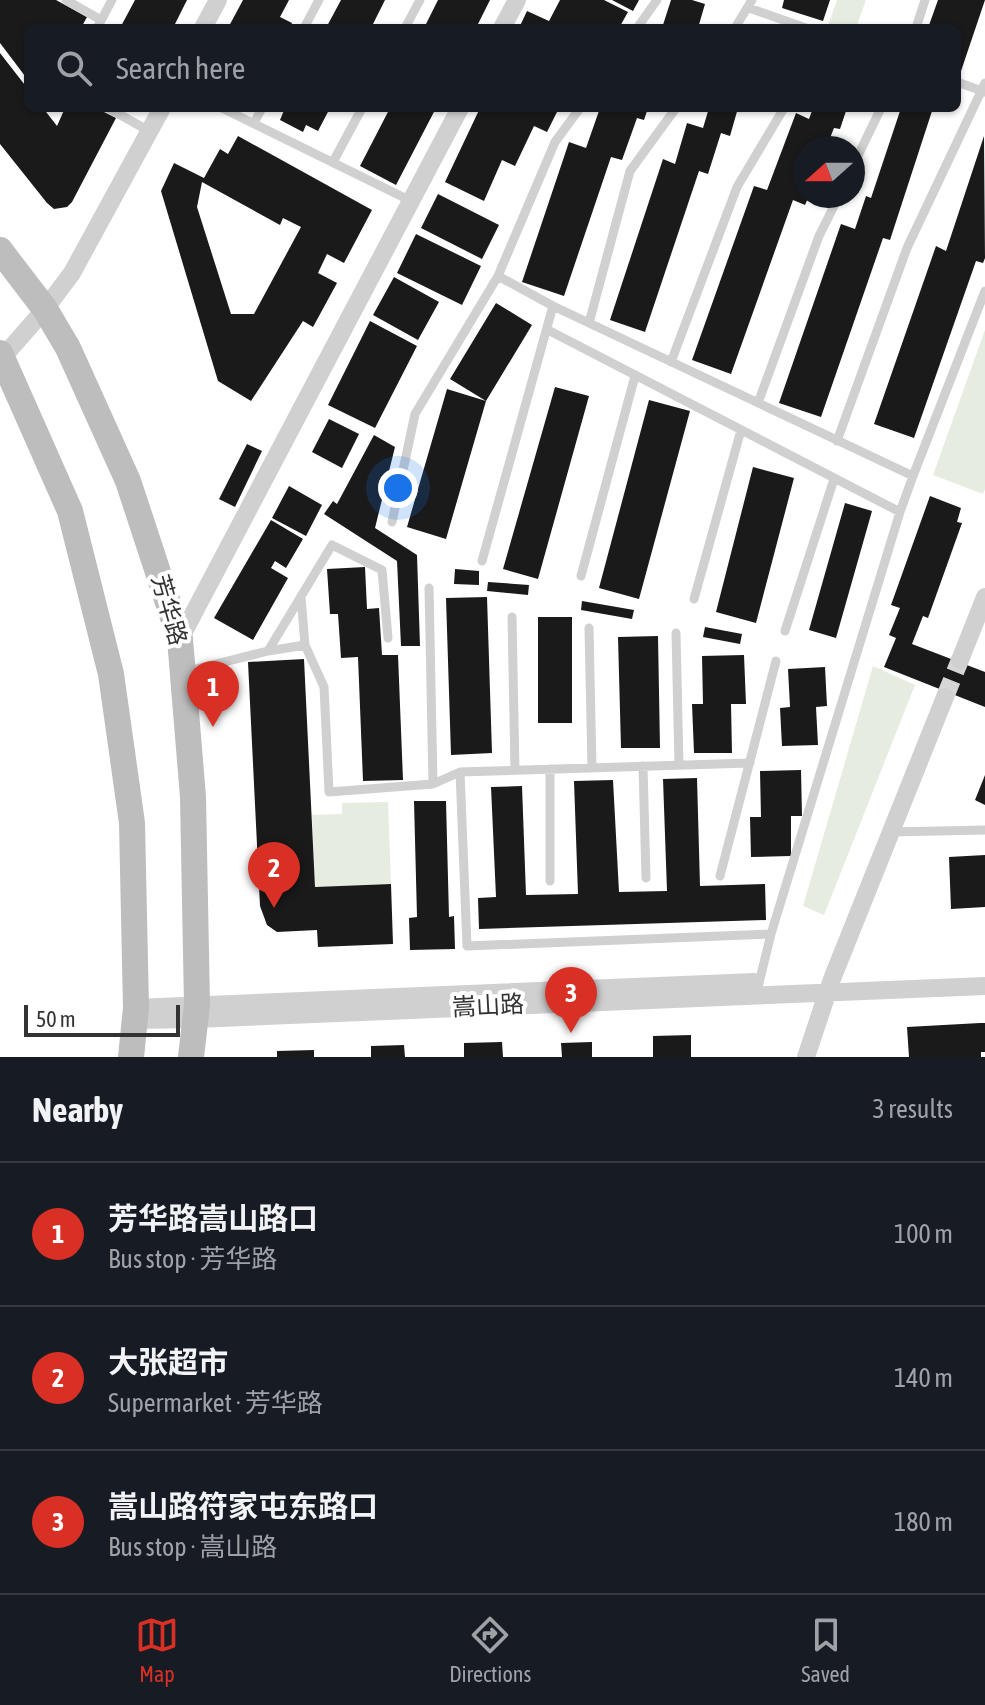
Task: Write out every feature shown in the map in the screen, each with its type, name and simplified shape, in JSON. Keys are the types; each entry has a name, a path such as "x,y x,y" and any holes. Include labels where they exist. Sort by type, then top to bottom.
{"main road":[{"name":"芳华路","path":"0,250 45,309 68,348 128,481 180,639 193,797 196,1012 191,1057"},
{"path":"1,355 70,511 111,674 132,823 135,1014 131,1057"}],"street":[{"path":"205,24 218,0"},
{"path":"504,24 517,0"},
{"path":"1,355 45,309 72,273 160,112"},
{"path":"180,639 458,112"},
{"path":"960,660 985,597"},
{"path":"806,1057 830,985 945,697"},
{"name":"嵩山路","path":"135,1014 830,985 985,974"},
{"name":"嵩山路","path":"830,985 985,986"}],"lane":[{"path":"66,0 99,24 112,0"},
{"path":"306,24 319,0"},
{"path":"407,24 420,0"},
{"path":"640,24 657,0"},
{"path":"917,24 925,0"},
{"path":"738,24 751,4 797,24"},
{"path":"837,441 907,248 984,89 961,83"},
{"path":"115,112 149,131"},
{"path":"231,112 411,201"},
{"path":"254,123 260,112"},
{"path":"333,162 360,112"},
{"path":"392,522 415,414 498,276 555,142 577,112"},
{"path":"589,323 630,171 673,112"},
{"path":"671,362 737,187 782,112"},
{"path":"865,141 879,112"},
{"path":"758,403 819,236 833,208"},
{"path":"498,276 553,306 913,476"},
{"path":"758,988 771,934 900,512 985,291"},
{"path":"482,561 553,306"},
{"path":"548,330 900,512"},
{"path":"581,576 635,376"},
{"path":"694,599 741,430"},
{"path":"785,631 834,479"},
{"path":"268,651 332,545 382,570 388,638"},
{"path":"429,588 433,784"},
{"path":"301,597 305,645 324,687 329,792 433,784 460,772 750,763"},
{"path":"512,617 515,770"},
{"path":"589,628 592,768"},
{"path":"676,633 679,765"},
{"path":"184,672 305,645"},
{"path":"720,876 776,661"},
{"path":"643,766 646,878"},
{"path":"550,769 550,881"},
{"path":"460,772 467,946 771,934"},
{"path":"891,832 985,830"}],"shaded area":[{"path":"837,0 866,0 857,24 828,24"},
{"path":"985,330 985,489 983,494 933,475"},
{"path":"873,666 915,685 824,915 803,906"},
{"path":"388,802 391,884 315,887 312,815 342,814 342,803"}],"building":[{"path":"0,0 56,0 87,17 83,24 24,24 24,75 0,43"},
{"path":"135,0 187,0 175,24 122,24"},
{"path":"243,0 289,0 280,17 292,24 230,24"},
{"path":"341,0 385,0 373,24 328,24"},
{"path":"438,0 490,0 478,24 426,24"},
{"path":"560,0 604,0 628,12 621,24 521,24 527,11 549,21"},
{"path":"612,0 639,0 633,11"},
{"path":"671,0 692,0 705,4 699,24 663,24"},
{"path":"784,0 830,0 823,21 782,8"},
{"path":"938,0 985,0 961,71 961,24 929,24"},
{"path":"0,53 24,84 24,112 46,112 57,126 63,112 104,112 116,118 67,207 54,209 47,203 0,144"},
{"path":"283,112 328,112 318,131 306,125 303,132 280,120"},
{"path":"388,112 434,112 396,185 360,166"},
{"path":"478,112 557,112 547,132 534,126 515,166 502,160 484,201 445,182"},
{"path":"599,112 647,112 644,120 637,118 622,160 611,157 564,296 522,282 569,142 586,148"},
{"path":"708,112 737,112 730,136 721,133 708,174 699,171 645,332 610,320 663,159 675,164 687,123 703,128"},
{"path":"812,112 846,112 840,129 834,128 831,136 793,136 793,200 731,374 692,360 754,186 767,190 796,113 809,119"},
{"path":"900,112 932,112 890,240 883,238 821,417 779,403 841,224 855,229 862,208 865,208 866,196 871,198"},
{"path":"238,136 372,210 344,263 327,254 318,273 337,283 313,327 303,321 251,401 218,381 161,191 174,163 204,178 220,149 228,154","holes":["202,182 280,225 283,218 301,227 254,314 231,314 197,207"]},
{"path":"984,136 985,258 983,263 976,261 914,438 874,424 936,246 946,251"},
{"path":"438,194 499,225 482,259 421,228"},
{"path":"416,234 481,266 462,305 397,273"},
{"path":"394,277 439,302 418,340 373,315"},
{"path":"496,303 532,325 486,401 450,379"},
{"path":"370,321 417,346 375,428 328,405"},
{"path":"555,387 589,396 538,579 503,569"},
{"path":"447,389 486,401 446,539 407,527"},
{"path":"649,400 690,411 639,599 599,588"},
{"path":"329,419 359,434 342,468 312,452"},
{"path":"374,435 395,447 375,528 417,555 420,646 401,646 397,561 324,514 333,501 337,504"},
{"path":"247,444 262,451 235,507 219,499"},
{"path":"753,467 794,478 756,623 716,612"},
{"path":"289,486 322,505 306,536 272,518"},
{"path":"930,496 961,508 957,522 962,523 928,618 923,616 912,644 985,672 985,707 884,667 896,638 889,635 900,608 891,605"},
{"path":"845,503 872,511 836,638 809,630"},
{"path":"271,520 303,539 286,568 275,561 271,568 288,578 253,640 214,618"},
{"path":"365,567 367,609 379,608 382,655 398,655 403,780 363,781 358,657 341,658 338,614 330,614 327,569"},
{"path":"455,569 479,571 479,585 454,584"},
{"path":"488,582 529,585 528,595 487,591"},
{"path":"487,597 492,753 451,755 446,598"},
{"path":"582,601 634,610 632,619 581,610"},
{"path":"538,617 572,617 572,723 538,723"},
{"path":"705,627 742,634 740,644 703,637"},
{"path":"658,636 660,748 621,748 618,637"},
{"path":"744,655 746,704 731,704 732,753 694,753 692,704 703,704 702,656"},
{"path":"304,659 315,887 391,884 393,944 318,947 317,930 277,932 267,925 260,906 248,662"},
{"path":"825,667 827,706 816,707 818,745 782,746 780,708 790,707 788,669"},
{"path":"801,770 802,816 791,816 791,856 751,857 750,817 761,817 760,771"},
{"path":"985,775 985,805 975,800"},
{"path":"697,778 700,886 765,884 766,920 479,929 478,898 496,897 491,787 522,786 526,895 578,894 574,781 613,780 619,892 667,891 663,779"},
{"path":"414,801 446,801 449,917 454,916 455,949 410,950 409,918 417,917"},
{"path":"985,855 985,907 951,909 949,857"},
{"path":"985,1023 985,1052 981,1052 981,1057 909,1057 907,1027"},
{"path":"691,1035 691,1057 653,1057 653,1036"},
{"path":"502,1042 503,1057 464,1057 464,1043"},
{"path":"592,1042 592,1057 562,1057 561,1043"},
{"path":"404,1045 405,1057 371,1057 371,1046"},
{"path":"314,1050 314,1057 277,1057 277,1051"}],"tunnel":[{"path":"945,697 960,660"}],"place":[{"name":"芳华路嵩山路口","path":"213,727"},
{"name":"大张超市","path":"274,908"},
{"name":"嵩山路符家屯东路口","path":"571,1033"}]}
